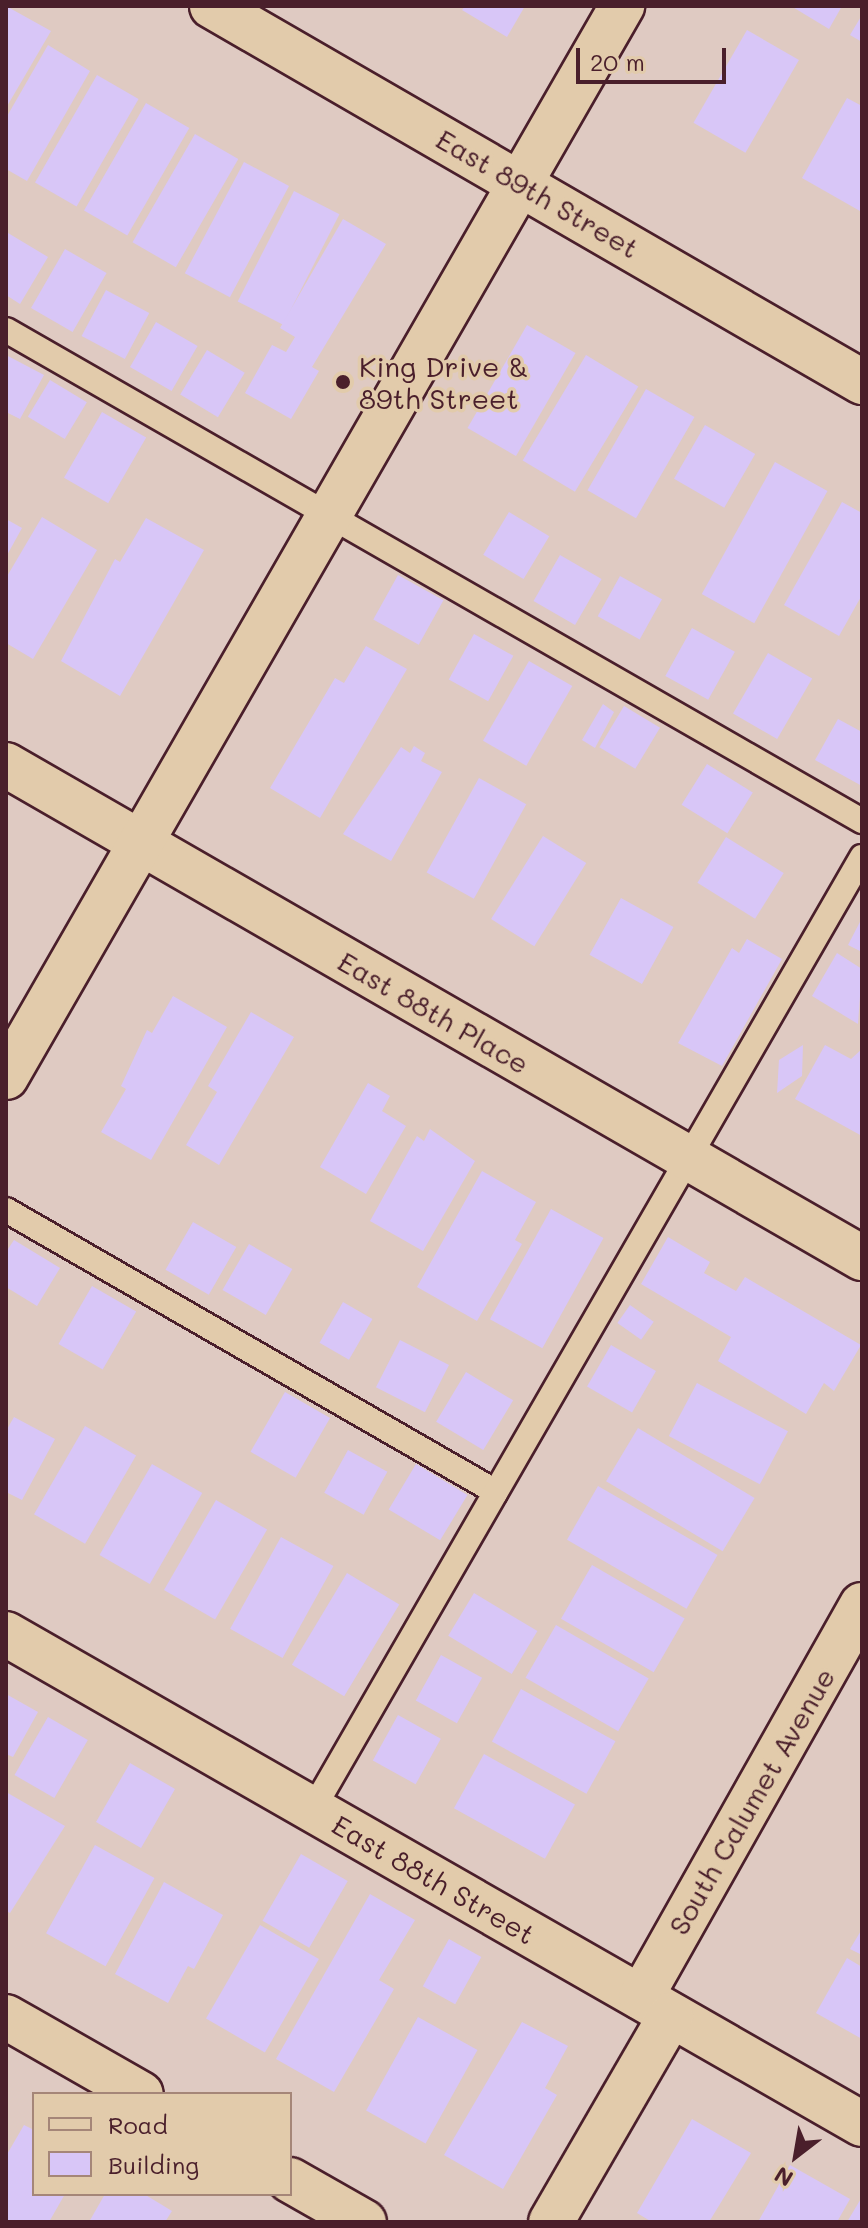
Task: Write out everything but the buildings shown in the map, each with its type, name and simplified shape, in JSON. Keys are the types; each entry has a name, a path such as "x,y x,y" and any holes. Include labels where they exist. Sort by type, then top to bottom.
{"street":[{"name":"East 89th Street","path":"212,6 862,382"},
{"path":"6,1077 622,6"},
{"name":"East 88th Place","path":"6,765 862,1258"},
{"name":"South Calumet Avenue","path":"551,2222 656,2006 862,1605"},
{"name":"East 88th Street","path":"6,1634 862,2124"},
{"path":"6,2017 137,2092"},
{"path":"292,2181 364,2222"}],"lane":[{"path":"6,330 862,821"},
{"path":"313,1809 862,857"},
{"path":"6,1210 496,1492"}],"place":[{"name":"King Drive & 89th Street","path":"343,382"}]}
